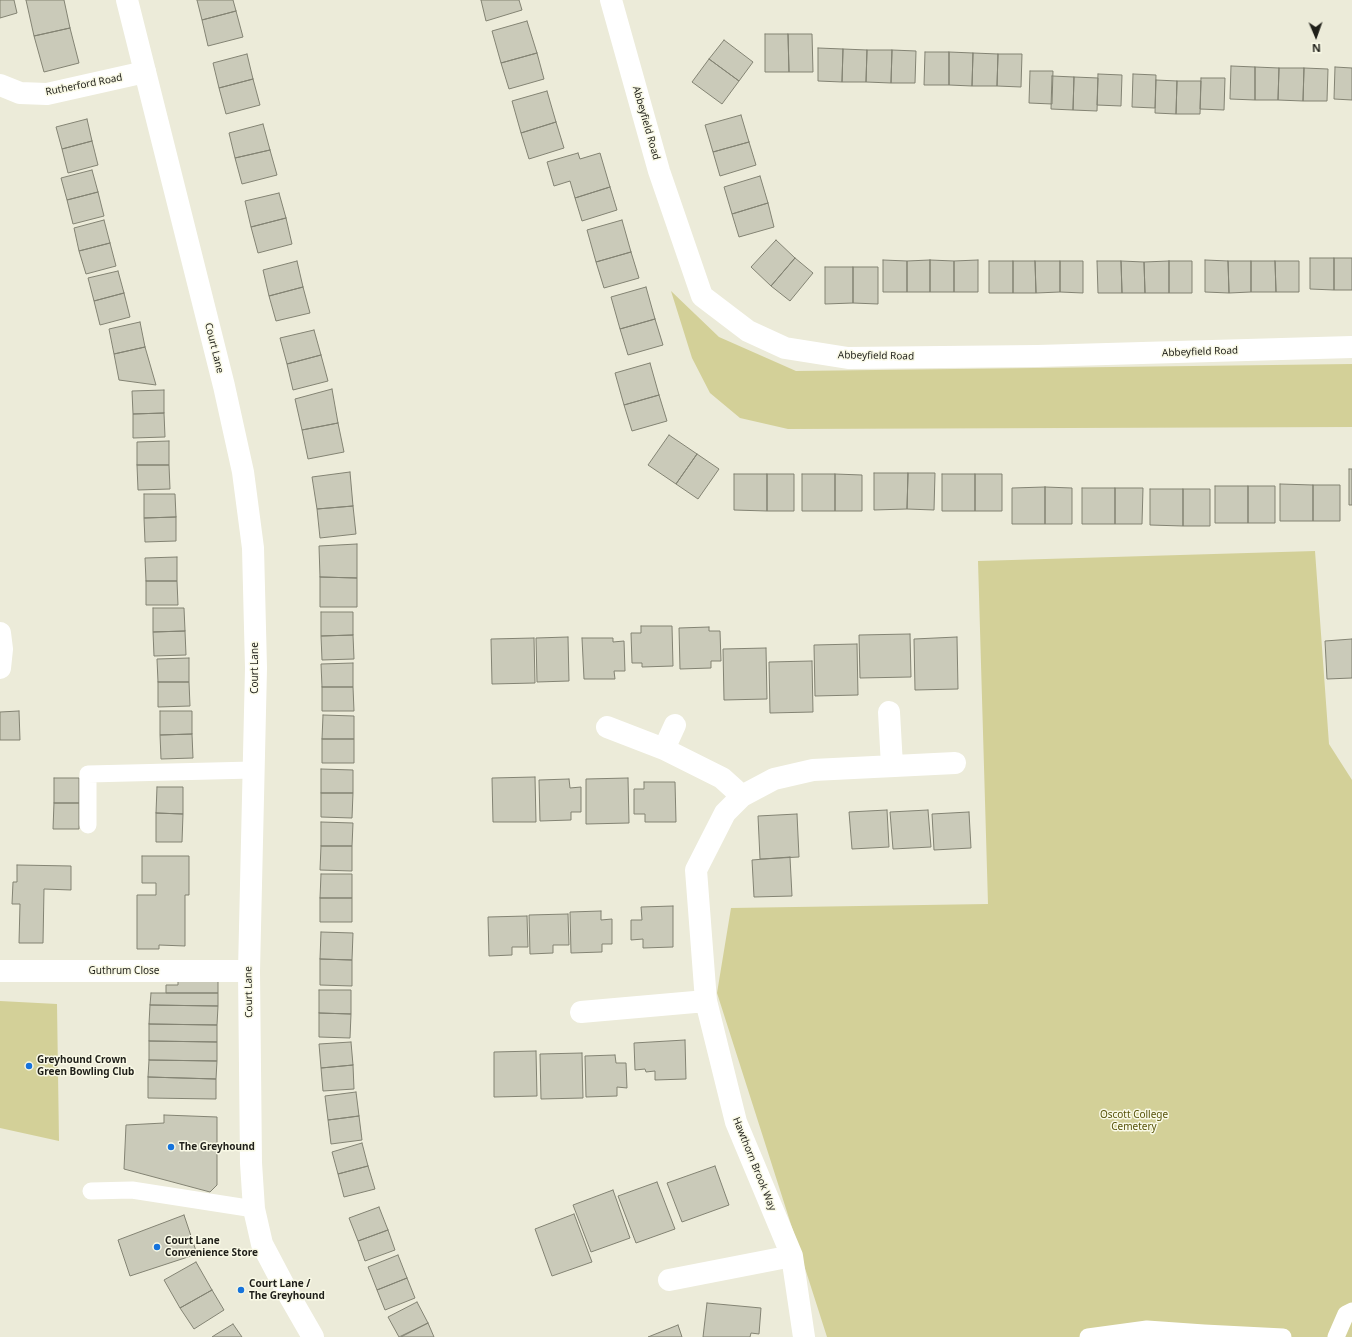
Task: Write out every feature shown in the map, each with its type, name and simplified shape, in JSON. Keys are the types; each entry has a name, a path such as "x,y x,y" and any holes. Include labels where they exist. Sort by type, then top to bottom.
{"street":[{"name":"Court Lane","path":"127,0 224,386 243,472 253,548 256,668 249,971 251,1163 254,1209 262,1244 313,1337"},
{"name":"Abbeyfield Road","path":"611,0 659,171 702,296 748,331 785,348 848,358 1037,356 1352,348"},
{"name":"Rutherford Road","path":"0,85 20,93 47,94 145,72"},
{"path":"0,632 2,649 0,668"},
{"path":"889,712 892,766"},
{"path":"664,749 675,725"},
{"path":"607,727 664,749 722,778 742,796"},
{"name":"Hawthorn Brook Way","path":"804,1337 792,1256 736,1122 706,1001 696,870 725,813 742,796 774,779 813,770 956,763"},
{"name":"Guthrum Close","path":"0,971 249,971"},
{"path":"581,1012 706,1001"},
{"path":"669,1280 792,1256"}],"lane":[{"path":"88,825 88,774 253,770"},
{"path":"91,1191 132,1190 254,1209"},
{"path":"1336,1337 1346,1314 1352,1311"},
{"path":"1088,1337 1147,1329 1283,1337"}],"green space":[{"path":"671,291 719,337 796,371 1352,364 1352,427 788,429 740,418 710,393 692,358"},
{"name":"Oscott College Cemetery","path":"1315,551 1329,744 1352,780 1352,1337 827,1337 717,993 731,908 988,904 978,561"},
{"name":"Greyhound Crown Green Bowling Club","path":"0,1001 57,1004 59,1141 0,1128"}],"building":[{"path":"0,0 14,0 17,13 0,18"},
{"path":"26,0 64,0 70,28 34,36"},
{"path":"197,0 233,0 236,11 202,20"},
{"path":"481,0 519,0 522,10 486,21"},
{"path":"236,11 243,37 208,46 202,20"},
{"path":"527,21 537,53 501,63 492,31"},
{"path":"70,28 79,63 44,72 34,36"},
{"path":"765,34 788,34 789,72 765,72"},
{"path":"788,34 812,34 813,72 789,72"},
{"path":"724,40 753,62 739,81 709,59"},
{"path":"818,48 843,49 842,82 818,81"},
{"path":"843,49 867,50 866,82 842,82"},
{"path":"867,50 892,50 891,83 866,82"},
{"path":"892,50 916,51 915,83 891,83"},
{"path":"925,52 949,52 949,85 924,85"},
{"path":"949,52 973,53 972,86 949,85"},
{"path":"537,53 544,79 509,89 501,63"},
{"path":"973,53 998,54 997,86 972,86"},
{"path":"247,54 253,79 219,88 213,63"},
{"path":"998,54 1022,54 1021,87 997,86"},
{"path":"709,59 739,81 722,104 692,82"},
{"path":"1231,66 1255,67 1255,100 1230,99"},
{"path":"1255,67 1279,68 1278,100 1255,100"},
{"path":"1335,67 1352,68 1352,100 1334,99"},
{"path":"1279,68 1304,68 1303,101 1278,100"},
{"path":"1304,68 1328,69 1327,101 1303,101"},
{"path":"1030,71 1053,71 1052,104 1029,103"},
{"path":"1098,74 1122,75 1121,106 1097,105"},
{"path":"1133,74 1156,75 1155,108 1132,107"},
{"path":"1052,76 1074,77 1073,110 1051,109"},
{"path":"1074,77 1098,78 1097,111 1073,110"},
{"path":"1201,78 1225,78 1224,110 1200,109"},
{"path":"253,79 260,105 226,114 219,88"},
{"path":"1156,80 1177,81 1176,114 1155,113"},
{"path":"1177,81 1201,81 1200,114 1176,114"},
{"path":"547,91 556,122 521,133 512,101"},
{"path":"741,115 749,142 713,152 705,125"},
{"path":"87,119 92,141 62,149 56,127"},
{"path":"556,122 564,148 529,159 521,133"},
{"path":"263,124 270,150 235,158 229,133"},
{"path":"92,141 98,165 68,173 62,149"},
{"path":"749,142 756,165 720,176 713,152"},
{"path":"270,150 277,175 242,184 235,158"},
{"path":"578,153 580,159 600,153 610,187 575,198 570,181 554,186 547,162"},
{"path":"92,170 98,192 67,200 61,178"},
{"path":"760,176 768,203 732,214 724,187"},
{"path":"610,187 617,210 582,221 575,198"},
{"path":"98,192 104,216 73,224 67,200"},
{"path":"279,193 286,218 251,227 245,201"},
{"path":"768,203 774,227 739,237 732,214"},
{"path":"286,218 292,244 258,253 251,227"},
{"path":"104,220 110,243 79,251 74,228"},
{"path":"622,220 631,252 596,262 587,230"},
{"path":"776,240 795,258 771,286 751,267"},
{"path":"110,243 116,266 86,274 79,251"},
{"path":"631,252 639,278 604,288 596,262"},
{"path":"795,258 813,273 790,301 771,286"},
{"path":"1310,258 1334,258 1334,290 1310,289"},
{"path":"1334,258 1352,258 1352,290 1334,290"},
{"path":"883,260 907,261 907,292 883,292"},
{"path":"930,260 954,261 954,292 930,292"},
{"path":"930,260 930,292 907,292 907,261"},
{"path":"978,260 978,292 954,292 954,261"},
{"path":"1205,260 1228,261 1229,293 1205,292"},
{"path":"297,261 303,287 269,296 263,270"},
{"path":"989,261 1013,261 1013,293 989,293"},
{"path":"1013,261 1035,261 1036,293 1013,293"},
{"path":"1035,261 1060,261 1060,292 1036,293"},
{"path":"1060,261 1083,261 1083,293 1060,292"},
{"path":"1097,261 1121,261 1122,293 1098,293"},
{"path":"1121,261 1144,262 1145,293 1122,293"},
{"path":"1169,261 1169,293 1145,293 1144,262"},
{"path":"1169,261 1192,261 1192,293 1169,293"},
{"path":"1228,261 1251,261 1251,292 1229,293"},
{"path":"1251,261 1275,261 1276,292 1251,292"},
{"path":"1275,261 1299,261 1299,292 1276,292"},
{"path":"825,267 853,267 853,303 825,304"},
{"path":"853,267 878,267 878,304 853,303"},
{"path":"118,271 124,293 94,301 88,278"},
{"path":"303,287 310,313 276,321 269,296"},
{"path":"646,287 655,319 620,329 611,297"},
{"path":"124,293 130,317 100,325 94,301"},
{"path":"655,319 663,345 628,355 620,329"},
{"path":"140,322 145,347 114,354 109,329"},
{"path":"314,330 321,355 287,364 280,338"},
{"path":"145,347 156,385 119,380 114,354"},
{"path":"321,355 328,381 293,390 287,364"},
{"path":"650,363 659,395 624,405 615,373"},
{"path":"332,389 338,423 302,430 295,399"},
{"path":"164,390 164,413 133,414 132,391"},
{"path":"659,395 667,421 632,431 624,405"},
{"path":"164,413 165,437 133,438 133,414"},
{"path":"338,423 344,452 308,459 302,430"},
{"path":"669,435 697,454 676,484 648,465"},
{"path":"169,441 169,465 137,465 137,442"},
{"path":"697,454 719,469 698,499 676,484"},
{"path":"137,465 169,465 170,489 138,490"},
{"path":"1349,469 1352,469 1352,505 1349,505"},
{"path":"350,472 353,506 317,509 312,477"},
{"path":"874,473 908,473 907,509 874,510"},
{"path":"908,473 935,473 934,510 907,509"},
{"path":"734,474 767,474 767,511 734,510"},
{"path":"767,474 794,474 794,511 767,511"},
{"path":"802,474 835,474 835,511 802,511"},
{"path":"835,474 862,475 862,511 835,511"},
{"path":"942,474 975,474 975,511 942,511"},
{"path":"975,474 1002,474 1002,511 975,511"},
{"path":"1280,484 1313,485 1313,521 1280,521"},
{"path":"1313,485 1340,485 1340,521 1313,521"},
{"path":"1215,486 1248,486 1248,523 1215,523"},
{"path":"1248,486 1275,486 1275,523 1248,523"},
{"path":"1045,487 1072,488 1072,524 1045,524"},
{"path":"1045,487 1045,524 1012,524 1012,488"},
{"path":"1082,488 1115,488 1115,524 1082,524"},
{"path":"1115,488 1143,488 1142,524 1115,524"},
{"path":"1150,489 1183,489 1183,526 1150,525"},
{"path":"1183,489 1210,489 1210,526 1183,526"},
{"path":"144,494 175,494 176,517 144,518"},
{"path":"353,506 356,534 320,538 317,509"},
{"path":"176,517 176,541 145,542 144,518"},
{"path":"357,544 357,578 320,577 319,546"},
{"path":"177,557 177,581 146,581 145,558"},
{"path":"320,577 357,578 357,607 320,607"},
{"path":"146,581 177,581 178,605 146,605"},
{"path":"153,608 184,608 185,631 153,632"},
{"path":"321,612 353,612 353,635 321,636"},
{"path":"641,626 672,626 673,666 642,667 642,663 632,663 631,633 641,633"},
{"path":"709,627 709,631 720,631 721,661 711,661 711,668 680,669 679,628"},
{"path":"185,631 186,655 154,656 153,632"},
{"path":"910,634 911,677 860,678 859,635"},
{"path":"353,635 354,659 322,660 321,636"},
{"path":"568,637 569,681 537,682 536,638"},
{"path":"957,637 958,689 915,690 914,639"},
{"path":"534,638 535,683 492,684 491,639"},
{"path":"582,638 613,638 613,642 624,641 625,671 614,671 615,679 584,679"},
{"path":"1352,639 1352,678 1327,679 1325,641"},
{"path":"857,644 858,695 815,696 814,645"},
{"path":"766,648 767,699 724,700 723,649"},
{"path":"189,658 189,682 158,682 157,659"},
{"path":"812,661 813,712 770,713 769,662"},
{"path":"353,663 353,687 322,687 321,664"},
{"path":"158,682 189,682 190,706 158,707"},
{"path":"322,687 353,687 354,711 322,711"},
{"path":"19,711 20,740 0,740 0,712"},
{"path":"160,711 192,711 192,734 160,735"},
{"path":"323,715 354,716 354,739 322,739"},
{"path":"192,734 193,758 161,759 160,735"},
{"path":"322,739 354,739 354,763 322,763"},
{"path":"321,769 353,770 353,793 321,793"},
{"path":"535,777 536,822 493,822 492,778"},
{"path":"54,778 79,778 79,803 54,803"},
{"path":"628,778 629,823 586,824 586,779"},
{"path":"569,779 570,788 581,787 581,812 571,812 571,820 540,821 539,780"},
{"path":"644,782 675,782 676,822 645,822 645,814 634,814 634,789 644,789"},
{"path":"157,787 183,787 183,814 156,813"},
{"path":"321,793 353,793 352,818 321,817"},
{"path":"54,803 79,803 79,829 53,829"},
{"path":"887,810 889,847 852,849 849,812"},
{"path":"928,810 931,847 893,849 890,812"},
{"path":"969,812 971,848 934,850 932,814"},
{"path":"156,813 183,814 182,842 156,842"},
{"path":"797,814 799,857 760,859 758,816"},
{"path":"321,822 353,823 352,846 321,846"},
{"path":"321,846 352,846 352,871 320,870"},
{"path":"142,856 189,856 189,895 185,895 185,946 159,945 159,949 137,949 137,895 156,895 156,883 142,883"},
{"path":"790,857 792,896 754,897 752,860"},
{"path":"17,865 71,866 71,890 44,889 43,943 19,943 20,904 12,904 13,882 17,882"},
{"path":"321,874 352,874 352,898 320,898"},
{"path":"320,898 352,898 352,922 320,922"},
{"path":"673,906 673,947 643,948 643,939 631,940 631,920 642,920 641,907"},
{"path":"601,911 601,920 612,919 612,944 602,944 602,952 571,953 570,912"},
{"path":"568,914 569,945 553,945 553,953 530,954 529,915"},
{"path":"527,916 528,947 512,947 512,955 489,956 488,917"},
{"path":"321,932 353,933 352,960 320,959"},
{"path":"320,959 352,960 352,986 320,985"},
{"path":"178,976 218,976 218,993 166,993 166,985 178,985"},
{"path":"319,990 351,990 351,1014 319,1013"},
{"path":"151,993 218,993 218,1006 150,1005"},
{"path":"150,1005 218,1006 217,1025 149,1024"},
{"path":"319,1013 351,1014 350,1038 319,1037"},
{"path":"149,1024 217,1025 217,1042 149,1041"},
{"path":"685,1040 686,1079 655,1080 655,1071 646,1072 645,1069 635,1070 634,1043"},
{"path":"149,1041 217,1042 217,1061 149,1060"},
{"path":"351,1042 353,1065 321,1068 319,1044"},
{"path":"536,1051 537,1096 494,1097 494,1052"},
{"path":"582,1053 583,1098 541,1099 540,1054"},
{"path":"615,1055 616,1063 626,1063 627,1088 617,1087 617,1096 586,1097 585,1056"},
{"path":"149,1060 217,1061 216,1079 148,1077"},
{"path":"353,1065 354,1089 323,1091 321,1068"},
{"path":"148,1077 216,1079 216,1099 148,1098"},
{"path":"356,1092 359,1116 328,1120 325,1096"},
{"name":"The Greyhound","path":"164,1115 217,1117 217,1185 210,1192 124,1169 126,1125 164,1123"},
{"path":"359,1116 362,1140 331,1144 328,1120"},
{"path":"362,1143 368,1166 338,1174 332,1152"},
{"path":"368,1166 375,1189 344,1197 338,1174"},
{"path":"715,1166 729,1205 682,1222 667,1183"},
{"path":"657,1182 675,1229 636,1243 618,1196"},
{"path":"613,1190 630,1238 591,1252 573,1205"},
{"path":"379,1207 388,1230 358,1241 349,1218"},
{"path":"574,1214 592,1262 552,1276 535,1229"},
{"name":"Court Lane Convenience Store","path":"184,1215 197,1254 130,1276 118,1240"},
{"path":"388,1230 395,1250 365,1261 358,1241"},
{"path":"398,1255 407,1278 377,1290 368,1267"},
{"path":"196,1262 212,1290 180,1308 164,1280"},
{"path":"407,1278 415,1298 385,1310 377,1290"},
{"path":"212,1290 224,1310 194,1329 180,1308"},
{"path":"417,1302 428,1323 399,1337 388,1317"},
{"path":"707,1303 761,1308 759,1334 751,1333 750,1337 703,1337"},
{"path":"428,1323 434,1337 401,1337"},
{"path":"233,1324 242,1337 212,1337 215,1335"},
{"path":"678,1325 682,1337 648,1337"}],"place":[{"name":"Greyhound Crown Green Bowling Club","path":"29,1066"},
{"name":"The Greyhound","path":"171,1147"},
{"name":"Court Lane Convenience Store","path":"157,1247"},
{"name":"Court Lane / The Greyhound","path":"241,1290"}]}
